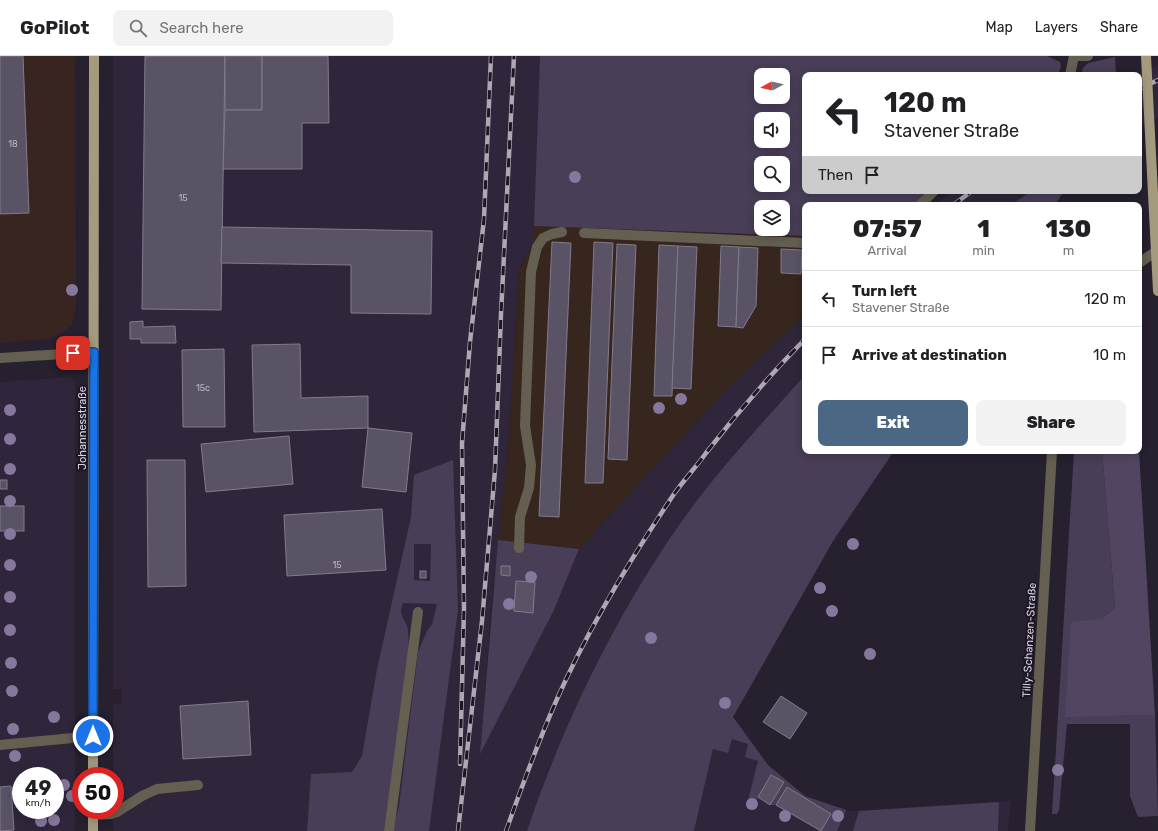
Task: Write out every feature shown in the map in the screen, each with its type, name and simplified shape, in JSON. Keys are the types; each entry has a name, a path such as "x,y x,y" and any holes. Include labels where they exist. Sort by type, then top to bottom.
{"main road":[{"name":"Johannesstraße","path":"93,767 94,56"},
{"path":"1146,56 1158,296"},
{"path":"93,819 93,831"}],"street":[{"path":"1071,72 1074,56"},
{"path":"1078,56 1088,56"},
{"path":"923,202 931,194"},
{"path":"519,548 520,517 529,488 531,465 525,426 531,272 538,246 543,238 562,232"},
{"path":"584,233 802,243"},
{"path":"1142,261 1158,250"},
{"path":"0,358 94,352"},
{"name":"Tilly-Schanzen-Straße","path":"1030,831 1052,454"},
{"path":"389,831 418,612"},
{"path":"0,745 93,736"},
{"path":"124,808 142,796 157,789 198,785"}],"shaded area":[{"path":"0,56 75,56 76,307 72,325 60,334 47,339 0,343"},
{"path":"113,56 540,56 534,243 519,269 509,435 491,611 480,753 554,610 579,549 725,391 802,318 802,378 712,481 648,573 618,627 571,720 552,762 527,831 113,831 113,819 124,819 124,767 113,767 113,704 122,703 122,689 113,689"},
{"path":"540,56 1047,56 1060,62 1061,66 1059,72 802,72 802,194 923,194 917,202 802,202 802,236 790,235 790,200 754,200 754,234 534,226"},
{"path":"1115,57 1116,72 1082,72 1083,68 1088,63"},
{"path":"1158,65 1158,118 1142,126 1142,73"},
{"path":"947,194 1027,194 1015,202 938,202"},
{"path":"1027,194 1062,194 1057,202 1015,202"},
{"path":"534,226 754,234 754,236 802,236 802,318 725,391 579,549 498,540 509,435 519,269 534,243"},
{"path":"69,377 75,382 75,767 72,767 72,819 75,819 75,831 0,831 0,382"},
{"path":"802,378 802,454 892,454 833,541 733,717 768,765 805,796 846,810 837,831 821,831 831,814 787,787 776,805 770,805 784,782 771,775 758,797 754,810 746,808 758,761 745,757 748,744 732,739 728,753 713,749 694,831 527,831 543,785 562,739 605,647 630,602 656,559 684,518 713,480"},
{"path":"1074,454 1102,454 1115,608 1101,619 1065,716 1155,715 1158,816 1138,817 1130,796 1130,724 1067,724 1059,810 1057,814 1052,814"},
{"path":"1102,454 1139,454 1155,715 1065,717 1071,622 1101,619 1115,608"},
{"path":"453,460 458,610 429,831 393,831 399,806 418,652 427,631 432,624 437,604 403,603 401,613 408,628 409,646 384,831 307,831 311,774 352,772 362,756 377,669 411,517 414,475","holes":["414,544 431,544 430,581 414,580"]},
{"path":"498,540 579,549 554,610 480,754"},
{"path":"733,717 768,765 805,796 850,811 1011,801 1008,831 694,831 713,749"},
{"path":"999,802 998,831 853,831 859,811"}],"building":[{"path":"0,56 23,56 29,213 0,214"},
{"path":"145,56 225,56 221,310 142,309"},
{"path":"225,56 262,56 262,110 225,110"},
{"path":"262,56 328,56 329,123 302,123 302,169 223,169 225,110 262,110"},
{"path":"222,227 432,231 431,314 351,313 351,265 221,263"},
{"path":"552,242 571,243 559,517 539,516"},
{"path":"594,242 613,243 603,483 585,483"},
{"path":"617,244 636,245 627,460 608,459"},
{"path":"659,245 678,246 672,396 654,396"},
{"path":"678,246 697,247 691,389 672,388"},
{"path":"721,246 739,247 736,327 718,326"},
{"path":"739,247 758,248 756,306 743,328 736,327"},
{"path":"781,249 802,250 801,274 781,273"},
{"path":"143,321 143,327 175,326 176,343 141,343 141,339 130,339 130,322"},
{"path":"300,344 301,398 368,396 368,428 254,432 252,345"},
{"path":"224,349 225,427 183,427 182,350"},
{"path":"368,428 412,433 406,492 362,487"},
{"path":"289,436 293,484 206,492 201,444"},
{"path":"147,460 185,460 186,586 148,587"},
{"path":"0,480 7,480 7,489 0,489"},
{"path":"0,506 24,506 24,531 0,531"},
{"path":"382,509 386,570 287,576 284,515"},
{"path":"501,566 510,566 510,576 501,575"},
{"path":"420,571 426,571 426,578 420,578"},
{"path":"516,581 535,582 533,613 514,611"},
{"path":"781,696 807,713 790,739 763,722"},
{"path":"248,701 251,755 183,759 180,706"},
{"path":"771,775 784,782 770,805 758,797"},
{"path":"11,786 12,819 13,819 14,830 0,831 0,787"},
{"path":"787,787 831,814 821,831 776,805"}],"railway":[{"path":"460,764 464,609 462,443 470,342 484,219 491,56"},
{"path":"458,831 482,621 495,470 514,56"},
{"path":"1142,88 1158,80"},
{"path":"957,202 968,194"},
{"path":"506,831 530,764 557,699 569,672 611,594 674,494 766,380 802,342"}],"route":[{"path":"73,353 94,352 93,736"}]}
